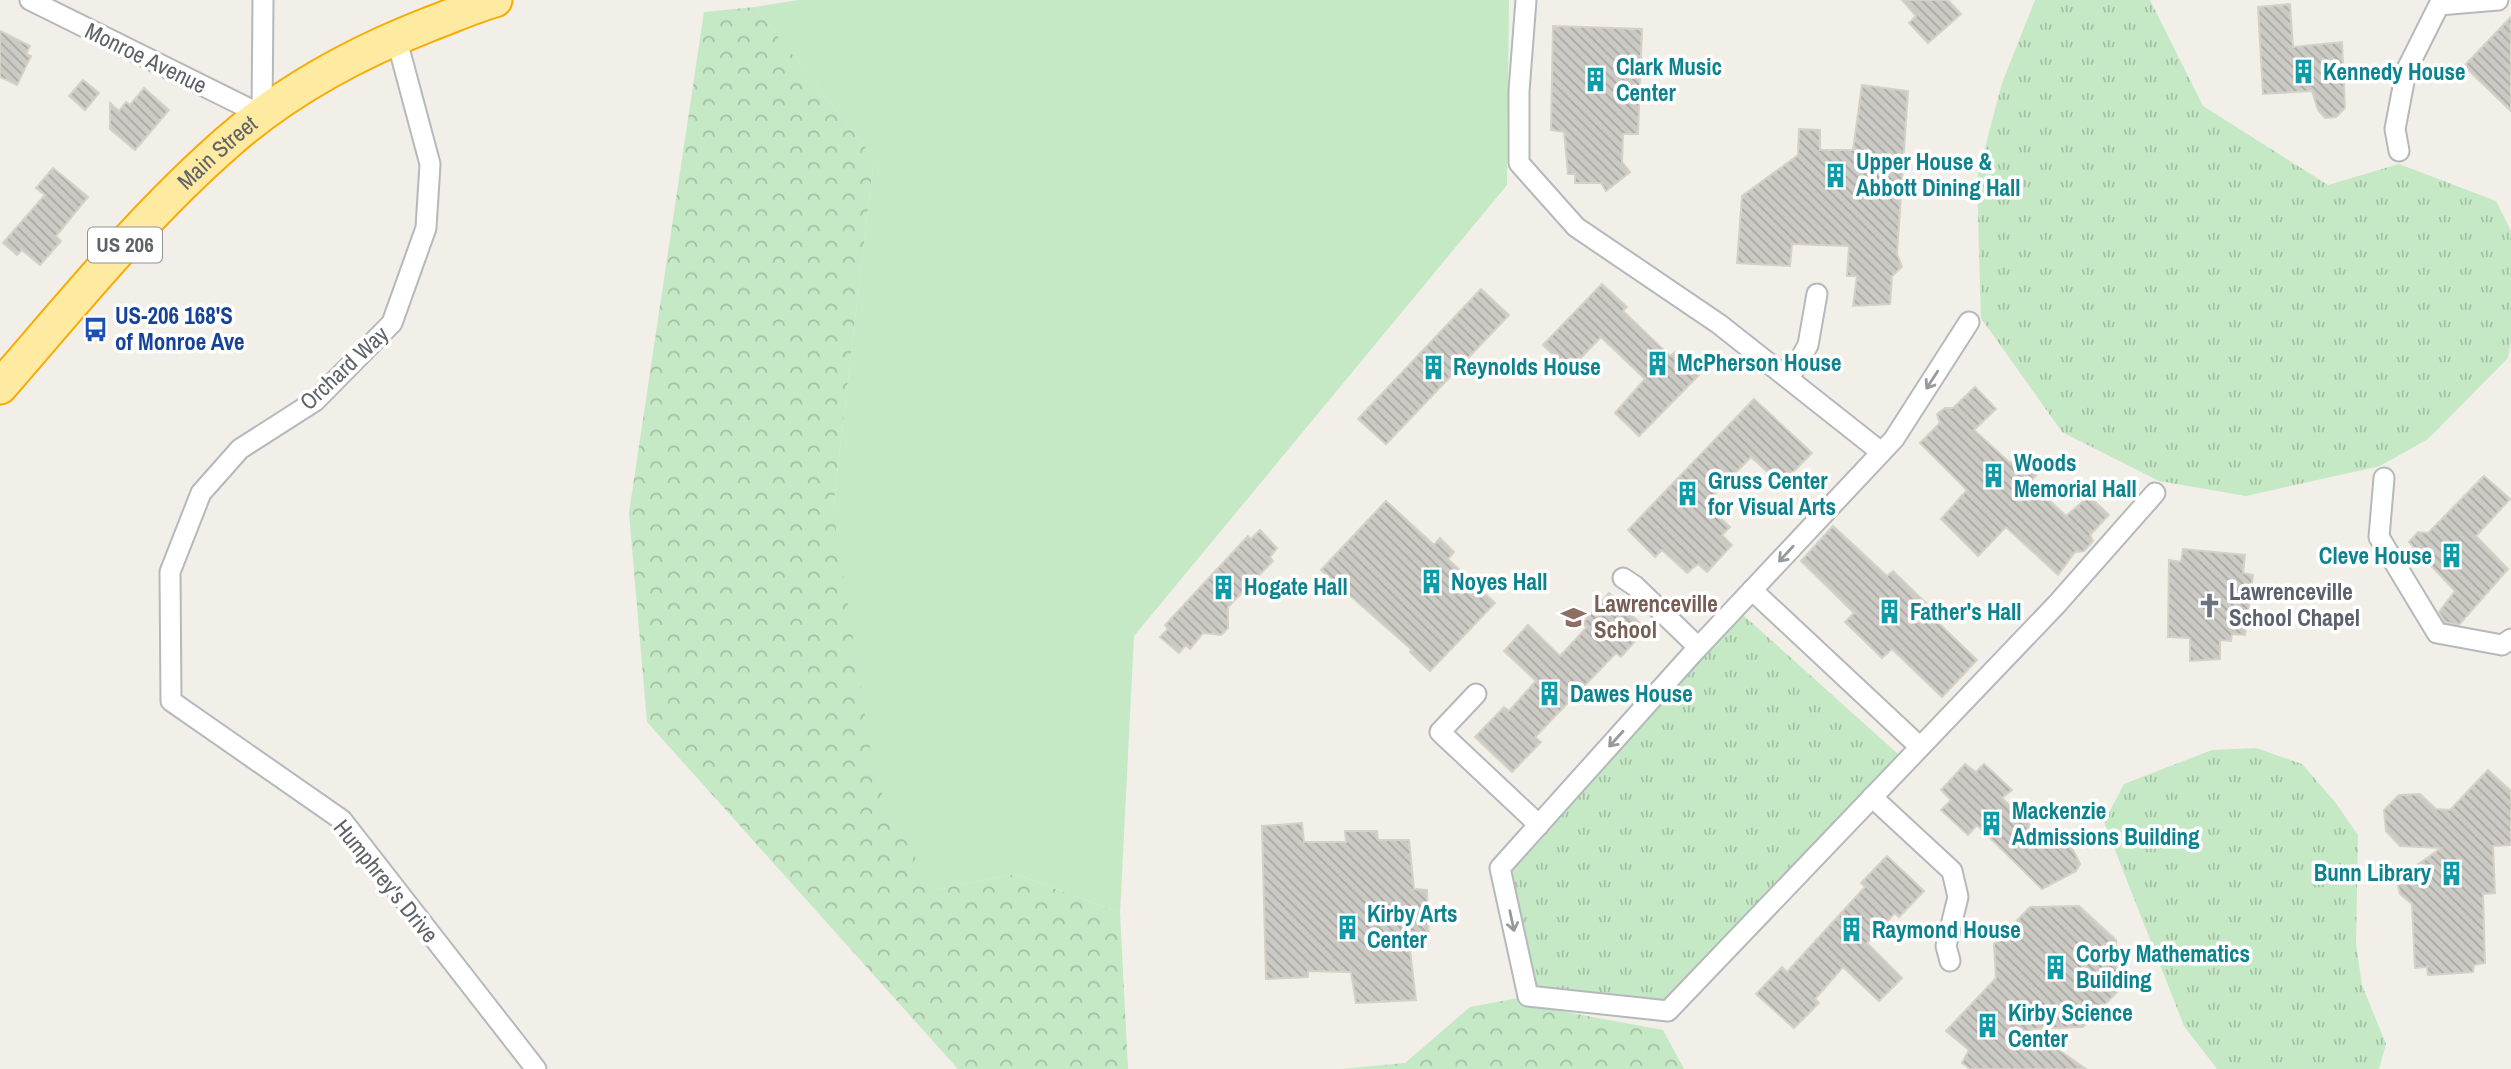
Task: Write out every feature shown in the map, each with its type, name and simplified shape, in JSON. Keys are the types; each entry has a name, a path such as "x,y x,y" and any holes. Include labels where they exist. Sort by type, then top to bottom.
{"highway":[{"name":"Main Street","path":"0,387 126,244 230,140 305,86 396,37 495,0"}],"street":[{"name":"Monroe Avenue","path":"30,0 262,116"},
{"path":"262,116 263,0"},
{"path":"1526,0 1519,91 1519,163 1576,228 1720,324 1881,452"},
{"path":"2399,151 2395,129 2406,71 2439,5 2498,0"},
{"name":"Orchard Way","path":"171,701 170,572 201,493 240,449 315,401 392,323 426,228 430,164 396,37"},
{"path":"1789,379 1808,345 1817,294"},
{"path":"1969,322 1894,439 1698,647 1500,868 1528,996 1668,1011 2057,604 2155,493"},
{"path":"2384,478 2379,537 2437,633 2502,645 2511,639"},
{"path":"1623,578 1635,586 1698,647"},
{"path":"1752,590 1920,747"},
{"path":"1476,694 1440,733 1539,825"},
{"name":"Humphrey's Drive","path":"171,701 342,820 536,1069"},
{"path":"1872,797 1952,871 1958,897 1946,946 1950,961"}],"green space":[{"path":"798,0 1509,0 1507,185 1134,636 1120,913 1016,874 932,890 875,780 833,510 874,158 755,7"},
{"path":"2035,0 2150,0 2203,106 2328,185 2399,164 2496,201 2511,231 2511,341 2508,358 2428,439 2380,466 2246,496 2159,481 2062,432 1981,318 1977,178 2002,83"},
{"path":"755,7 874,158 833,510 932,890 1016,874 1120,913 1128,1069 958,1069 647,722 629,513 704,12"},
{"path":"1742,614 1898,754 1664,1001 1535,987 1510,871"},
{"path":"2256,748 2302,764 2335,802 2358,835 2356,944 2362,985 2386,1044 2379,1069 2217,1069 2184,1026 2104,822 2124,784 2212,750"},
{"path":"1528,996 1555,1010 1663,1030 1684,1069 1341,1069 1405,1063 1470,1007"}],"building":[{"path":"1902,0 1948,0 1961,14 1928,43 1909,23 1916,16"},
{"name":"Kennedy House","path":"2290,4 2293,47 2342,42 2345,108 2336,117 2325,118 2318,110 2312,91 2263,94 2258,7"},
{"path":"2511,17 2511,111 2464,66"},
{"name":"Clark Music Center","path":"1553,26 1642,29 1638,134 1623,134 1622,162 1630,172 1606,191 1601,183 1575,183 1575,174 1568,174 1564,132 1551,130"},
{"path":"0,31 30,46 26,54 31,56 17,85 0,77"},
{"path":"83,80 99,93 85,110 69,96"},
{"name":"Upper House & Abbott Dining Hall","path":"1862,85 1908,91 1897,254 1902,267 1892,276 1890,304 1853,306 1857,276 1847,276 1849,246 1792,244 1790,266 1737,263 1742,196 1798,155 1799,129 1820,130 1820,150 1853,150"},
{"path":"144,88 169,110 135,150 110,129 110,103 119,111 126,102 130,105"},
{"path":"53,168 88,197 56,236 61,241 40,265 22,250 17,255 3,243 45,195 36,188"},
{"name":"McPherson House","path":"1602,284 1627,307 1623,311 1670,356 1675,352 1699,375 1639,436 1615,413 1645,379 1601,337 1569,370 1543,345"},
{"name":"Reynolds House","path":"1481,289 1509,315 1386,444 1358,419"},
{"name":"Woods Memorial Hall","path":"1975,387 1996,409 1974,430 2010,463 2022,452 2041,470 2030,482 2066,516 2089,496 2109,515 2090,535 2093,541 2084,551 2075,552 2058,575 2006,527 1978,556 1941,519 1967,490 1920,443 1940,423 1937,414 1945,408 1953,408"},
{"name":"Gruss Center for Visual Arts","path":"1754,399 1812,453 1781,484 1751,457 1705,504 1730,527 1722,535 1732,545 1707,572 1698,564 1687,573 1662,550 1655,557 1628,530"},
{"name":"Cleve House","path":"2484,476 2510,499 2476,536 2508,569 2459,625 2445,622 2439,612 2455,591 2409,542 2418,532 2428,533"},
{"name":"Noyes Hall","path":"1386,501 1434,545 1440,538 1454,552 1448,559 1495,603 1430,671 1410,652 1412,650 1321,570"},
{"name":"Father's Hall","path":"1833,526 1887,576 1893,571 1930,607 1926,611 1977,660 1942,697 1892,649 1882,658 1845,622 1854,613 1801,561"},
{"name":"Hogate Hall","path":"1260,530 1277,548 1270,557 1273,561 1228,607 1228,628 1221,635 1203,633 1190,649 1186,645 1179,653 1160,637 1168,629 1165,625 1248,536 1251,539"},
{"name":"Lawrenceville School Chapel","path":"2183,549 2245,555 2243,573 2253,575 2245,635 2232,634 2231,641 2220,640 2220,659 2190,661 2190,638 2168,637 2169,560 2181,562"},
{"name":"Dawes House","path":"1609,593 1646,629 1621,657 1616,653 1535,737 1541,742 1512,772 1475,737 1504,707 1509,711 1536,681 1504,651 1528,625 1560,656 1587,627 1582,624"},
{"name":"Mackenzie Admissions Building","path":"1965,764 1976,772 1984,764 2012,790 2002,798 2042,837 2037,843 2067,846 2073,850 2080,864 2076,871 2042,889 1977,825 1968,835 1941,810 1951,800 1941,790"},
{"name":"Bunn Library","path":"2488,770 2511,791 2511,845 2493,846 2495,893 2483,894 2485,963 2474,965 2473,972 2428,975 2427,967 2415,968 2412,904 2400,894 2397,882 2400,877 2441,848 2400,846 2386,831 2384,810 2399,795 2420,794 2436,809 2450,810"},
{"name":"Kirby Arts Center","path":"1302,823 1304,842 1346,842 1345,831 1377,831 1378,840 1409,840 1414,889 1427,890 1429,940 1409,942 1416,1000 1356,1003 1351,972 1308,971 1308,977 1266,979 1262,826"},
{"name":"Raymond House","path":"1887,856 1924,891 1899,917 1895,913 1867,943 1902,978 1879,1001 1843,967 1815,999 1819,1003 1794,1028 1756,994 1782,967 1787,972 1865,887 1861,883"},
{"name":"Corby Mathematics Building","path":"2079,906 2116,940 2118,991 2083,1027 2029,1029 2086,1069 1970,1069 1962,1063 1969,1050 1946,1031 1996,978 1994,944 2030,907"}],"place":[{"name":"Kennedy House","path":"2303,72"},
{"name":"Clark Music Center","path":"1596,80"},
{"name":"Upper House & Abbott Dining Hall","path":"1836,175"},
{"name":"US-206 168'S of Monroe Ave","path":"95,329"},
{"name":"McPherson House","path":"1657,363"},
{"name":"Reynolds House","path":"1433,367"},
{"name":"Woods Memorial Hall","path":"1994,476"},
{"name":"Gruss Center for Visual Arts","path":"1688,494"},
{"name":"Cleve House","path":"2452,556"},
{"name":"Noyes Hall","path":"1431,582"},
{"name":"Hogate Hall","path":"1224,587"},
{"name":"Lawrenceville School Chapel","path":"2209,605"},
{"name":"Father's Hall","path":"1890,612"},
{"name":"Lawrenceville School","path":"1574,617"},
{"name":"Dawes House","path":"1550,694"},
{"name":"Mackenzie Admissions Building","path":"1992,824"},
{"name":"Bunn Library","path":"2451,873"},
{"name":"Kirby Arts Center","path":"1347,927"},
{"name":"Raymond House","path":"1852,930"},
{"name":"Corby Mathematics Building","path":"2056,967"},
{"name":"Kirby Science Center","path":"1988,1026"}]}
